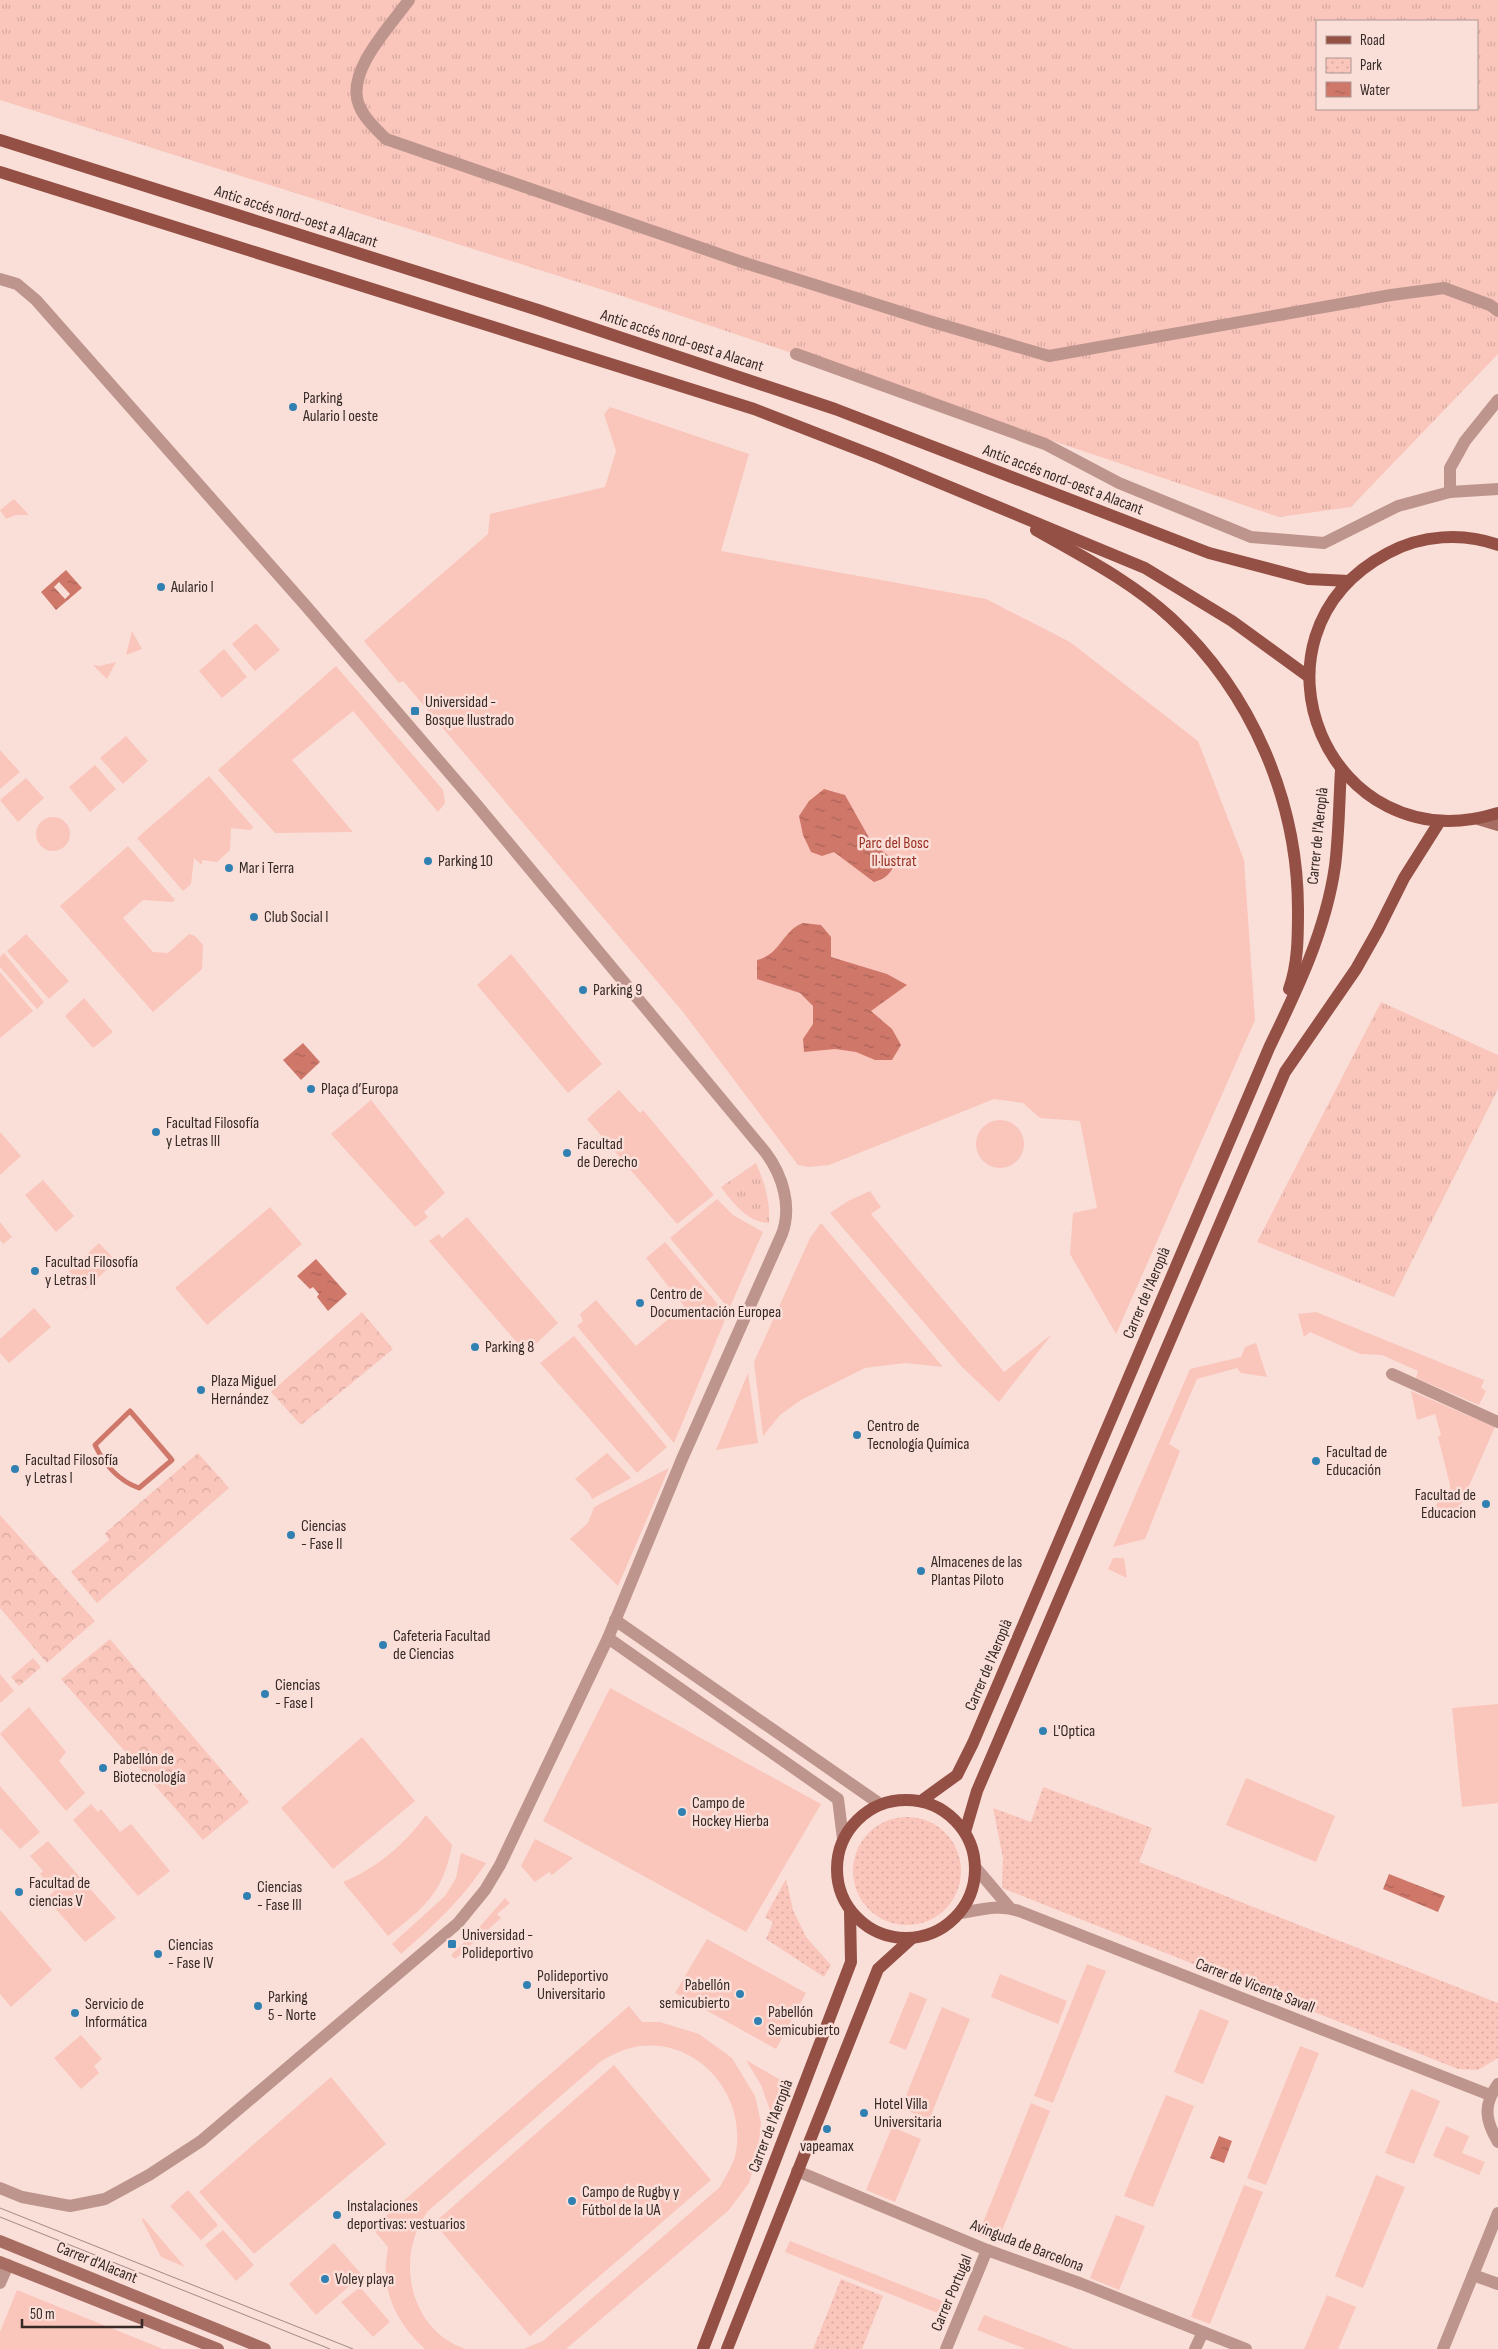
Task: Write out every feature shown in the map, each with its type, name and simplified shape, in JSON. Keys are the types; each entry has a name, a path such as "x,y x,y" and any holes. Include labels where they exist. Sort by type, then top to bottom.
{"main road":[{"name":"Antic accés nord-oest a Alacant","path":"0,140 582,325 835,409 1209,554 1308,579 1349,581"},
{"path":"0,172 754,409 988,502 1145,568 1232,621 1309,677"},
{"path":"988,502 1130,584 1172,618 1206,655 1242,704 1264,748 1288,817 1298,878 1298,933 1294,975 1269,1048"},
{"path":"1498,545 1458,537 1428,539 1398,547 1372,561 1349,581 1327,609 1314,642 1309,677 1312,710 1320,734 1341,770 1369,796 1403,813 1440,821 1478,819 1498,813"},
{"name":"Carrer de l'Aeroplà","path":"921,1801 957,1775 974,1743 1269,1048 1298,989 1320,931 1334,866 1341,770"},
{"path":"1478,819 1498,826"},
{"path":"965,1832 977,1791 1284,1072 1356,968 1378,930 1404,878 1440,821"},
{"path":"893,1800 921,1801 938,1807 953,1818 965,1832 973,1849 975,1867 974,1883 969,1899 960,1913 946,1926 929,1935 911,1938 888,1937 881,1934 866,1927 850,1911 840,1894 836,1876 836,1857 843,1839 858,1818 880,1804 893,1800"},
{"name":"Carrer de l'Aeroplà","path":"703,2349 851,1962 850,1911"},
{"path":"727,2349 878,1969 911,1938"},
{"name":"Carrer d'Alacant","path":"0,2241 265,2349"},
{"path":"4,2264 218,2349"}],"street":[{"path":"409,0 370,52 358,77 357,92 359,105 370,123 386,139 742,262 1049,356 1382,297 1444,288 1490,305 1498,311"},
{"path":"0,279 17,284 32,296 306,606 476,804 775,1165 785,1192 786,1216 784,1228 682,1459 608,1638 504,1858 486,1890 458,1923 201,2141 148,2175 105,2199 70,2206 22,2197 0,2188"},
{"path":"796,354 1045,444 1119,483 1251,537 1324,543 1398,506 1450,492 1498,489"},
{"path":"1450,492 1450,468 1465,441 1498,400"},
{"path":"1392,1374 1498,1422"},
{"path":"616,1620 880,1804"},
{"path":"608,1638 838,1799 843,1839"},
{"path":"975,1867 1009,1908"},
{"path":"960,1913 992,1907 1009,1908"},
{"name":"Carrer de Vicente Savall","path":"1009,1908 1490,2095"},
{"path":"1498,2084 1490,2095 1487,2110 1489,2127 1498,2142"},
{"name":"Avinguda de Barcelona","path":"797,2171 987,2250 1082,2284 1246,2349"},
{"path":"1443,2349 1498,2213"},
{"name":"Carrer Portugal","path":"946,2349 987,2250"},
{"path":"0,2283 4,2264"},
{"path":"1473,2275 1498,2284"},
{"path":"1195,2349 1203,2332"}],"green space":[{"path":"0,0 1498,0 1498,354 1351,507 1279,517 619,295 0,100"},
{"name":"Parc del Bosc Il·lustrat","path":"610,407 749,454 721,551 986,599 1070,642 1198,741 1244,860 1255,1020 1116,1334 1070,1254 1073,1213 1097,1208 1080,1121 1040,1118 1023,1103 994,1099 829,1165 809,1167 798,1165 683,1012 403,681 399,683 364,641 488,534 490,514 605,487 616,451 604,414"},
{"path":"14,499 29,515 16,515 6,519 0,510"},
{"path":"256,623 280,650 255,671 232,644"},
{"path":"132,631 142,649 126,655"},
{"path":"224,649 247,677 222,698 199,671"},
{"path":"116,662 107,679 93,665 100,666"},
{"path":"336,666 443,790 445,803 438,812 353,711 292,760 353,832 275,833 218,770"},
{"path":"126,736 148,761 123,784 100,758"},
{"path":"0,750 20,772 0,789"},
{"path":"95,765 116,789 90,812 69,787"},
{"path":"209,776 253,827 251,830 231,828 230,850 217,862 202,860 202,865 194,858 191,884 183,891 137,838"},
{"path":"26,778 44,798 18,822 0,800"},
{"path":"53,817 60,818 65,822 69,827 69,841 65,846 60,850 53,851 46,850 41,846 37,841 36,834 37,827 41,822 46,818"},
{"path":"128,846 175,900 172,902 143,900 123,918 153,952 168,953 189,934 195,936 203,945 202,969 153,1012 60,906"},
{"path":"26,934 69,981 49,999 7,951"},
{"path":"4,953 44,1002 37,1009 0,967 0,957"},
{"path":"511,954 602,1064 568,1093 477,985"},
{"path":"0,972 33,1011 0,1038"},
{"path":"84,998 113,1032 93,1048 65,1016"},
{"path":"1381,1002 1498,1055 1498,1089 1394,1297 1257,1242"},
{"path":"619,1090 640,1113 643,1110 714,1195 677,1224 587,1119"},
{"path":"371,1100 445,1193 424,1212 428,1217 415,1227 331,1134"},
{"path":"1000,1120 1009,1122 1017,1127 1022,1135 1024,1144 1022,1153 1017,1161 1009,1166 1000,1168 991,1166 983,1161 978,1153 976,1144 978,1135 983,1127 991,1122"},
{"path":"0,1132 21,1156 0,1175"},
{"path":"756,1163 766,1192 769,1207 769,1223 747,1216 735,1205 721,1187"},
{"path":"43,1180 74,1216 56,1232 25,1195"},
{"path":"870,1191 881,1207 871,1214 1004,1372 1052,1334 999,1402 962,1367 830,1213 848,1201"},
{"path":"717,1199 733,1215 763,1232 729,1309 670,1238"},
{"path":"270,1207 302,1244 207,1325 175,1288"},
{"path":"467,1217 558,1323 526,1353 429,1241 439,1234 442,1238"},
{"path":"0,1222 12,1237 3,1244 0,1240"},
{"path":"821,1223 943,1367 905,1363 865,1368 801,1400 780,1415 763,1436 754,1362 810,1238"},
{"path":"665,1242 727,1315 674,1443 577,1326 583,1321 580,1314 596,1300 636,1346 684,1306 646,1258"},
{"path":"99,1243 116,1261 86,1289 69,1271"},
{"path":"34,1308 51,1327 9,1363 0,1353 0,1339"},
{"path":"362,1312 393,1349 301,1425 271,1392"},
{"path":"1316,1312 1484,1380 1481,1388 1486,1391 1479,1405 1416,1378 1418,1371 1382,1355 1360,1354 1310,1332 1304,1337 1298,1314"},
{"path":"574,1336 667,1447 637,1473 540,1363"},
{"path":"1256,1343 1267,1377 1241,1373 1237,1368 1197,1379 1169,1444 1180,1451 1145,1539 1113,1547 1190,1369 1241,1357 1245,1347"},
{"path":"748,1373 758,1443 716,1450"},
{"path":"1411,1391 1495,1427 1457,1513 1445,1520 1440,1519 1436,1504 1450,1494 1450,1485 1438,1437 1441,1435 1435,1414 1417,1420"},
{"path":"198,1453 229,1488 97,1603 71,1572 109,1540 105,1533"},
{"path":"607,1453 631,1478 592,1499 589,1493 575,1479"},
{"path":"669,1468 618,1586 570,1539 588,1523 594,1507"},
{"path":"0,1515 95,1621 47,1663 0,1608"},
{"path":"1113,1558 1124,1558 1127,1578 1108,1569"},
{"path":"110,1639 249,1802 203,1840 61,1679"},
{"path":"33,1658 41,1667 19,1686 11,1677"},
{"path":"0,1674 14,1691 0,1703"},
{"name":"Campo de Hockey Hierba","path":"610,1688 821,1804 746,1932 543,1821"},
{"path":"1498,1704 1498,1803 1462,1807 1452,1708"},
{"path":"29,1707 66,1752 59,1761 85,1793 66,1811 0,1734"},
{"path":"362,1737 415,1801 333,1869 281,1808"},
{"path":"1246,1778 1335,1816 1316,1862 1226,1825"},
{"path":"0,1786 40,1832 20,1849 0,1828"},
{"path":"1043,1787 1152,1828 1139,1862 1498,2003 1498,2058 1478,2070 1458,2069 1002,1888 1003,1858 993,1808 1031,1822"},
{"path":"91,1804 98,1812 101,1809 120,1832 131,1824 170,1871 138,1896 73,1820"},
{"path":"426,1815 452,1845 448,1862 438,1887 430,1898 388,1936 343,1882 367,1870 389,1855 409,1836"},
{"path":"907,1817 928,1821 945,1833 957,1850 961,1871 957,1892 945,1909 928,1921 907,1925 886,1921 869,1909 857,1892 853,1871 857,1850 869,1833 886,1821"},
{"path":"535,1839 573,1858 552,1875 549,1872 535,1882 521,1866"},
{"path":"48,1841 116,1918 85,1942 46,1898 54,1892 40,1874 43,1871 30,1856"},
{"path":"461,1853 486,1863 457,1901 401,1954 392,1944 445,1896 456,1878"},
{"path":"786,1879 793,1910 806,1937 831,1965 824,1977 766,1939 773,1922 765,1917"},
{"path":"505,1898 510,1903 497,1914 501,1918 455,1959 451,1955 476,1931"},
{"path":"0,1910 52,1970 11,2007 0,1994"},
{"name":"Pabellón Semicubierto","path":"707,1939 806,1993 776,2049 675,1993"},
{"path":"1087,1964 1106,1971 1053,2103 1034,2096"},
{"path":"1000,1974 1067,2001 1058,2024 991,1997"},
{"path":"910,1992 927,1999 906,2050 889,2043"},
{"path":"629,2006 642,2022 660,2022 699,2034 732,2058 755,2096 761,2123 758,2151 749,2183 729,2210 566,2349 523,2349 543,2341 720,2187 735,2156 737,2131 734,2110 726,2092 714,2075 699,2061 681,2052 661,2046 640,2046 610,2056 601,2061 428,2211 418,2229 412,2249 410,2270 413,2290 420,2309 431,2326 447,2340 466,2349 425,2349 410,2334 393,2306 386,2275 388,2247 372,2228"},
{"path":"942,2007 970,2019 929,2120 901,2108"},
{"path":"1200,2009 1229,2021 1203,2084 1174,2072"},
{"path":"81,2035 102,2059 94,2066 99,2073 81,2089 54,2058"},
{"path":"1300,2046 1319,2053 1266,2185 1247,2178"},
{"path":"746,2060 784,2082 771,2113 761,2085"},
{"name":"Campo de Rugby y Fútbol de la UA","path":"614,2065 711,2180 530,2336 434,2223"},
{"path":"331,2077 386,2144 254,2254 199,2192"},
{"path":"1411,2089 1440,2101 1414,2164 1385,2153"},
{"path":"1166,2095 1194,2106 1153,2207 1124,2196"},
{"path":"1031,2103 1050,2111 997,2243 978,2235"},
{"path":"1446,2126 1469,2136 1462,2153 1485,2162 1479,2175 1433,2156"},
{"path":"892,2127 921,2139 895,2202 866,2190"},
{"path":"1376,2175 1405,2187 1363,2288 1335,2276"},
{"path":"1244,2185 1263,2192 1210,2324 1191,2317"},
{"path":"188,2190 218,2225 201,2240 170,2206"},
{"path":"1116,2215 1145,2226 1119,2290 1090,2278"},
{"path":"143,2218 185,2267 161,2257 142,2220"},
{"path":"223,2230 254,2265 236,2281 205,2245"},
{"path":"790,2241 945,2302 940,2314 785,2252"},
{"name":"Voley playa","path":"334,2243 362,2275 316,2315 289,2284"},
{"path":"841,2279 883,2296 862,2349 813,2349"},
{"path":"360,2287 390,2322 373,2337 341,2302"},
{"path":"17,2290 163,2349 0,2349 0,2332"},
{"path":"1327,2295 1356,2307 1338,2349 1304,2349"},
{"path":"984,2315 1073,2349 1026,2349 977,2330"}],"water":[{"path":"66,570 82,588 56,610 41,592","holes":["59,582 70,594 65,599 54,587"]},
{"path":"824,789 845,795 872,843 890,857 894,865 889,874 884,878 874,882 834,852 822,856 811,852 803,835 799,816 809,801"},
{"path":"803,923 821,925 831,937 831,957 887,974 907,985 871,1011 892,1029 901,1045 892,1060 875,1060 856,1052 835,1049 804,1052 803,1039 813,1024 813,1006 800,993 757,979 757,960 771,953 790,931"},
{"path":"303,1043 320,1062 301,1080 283,1060"},
{"path":"316,1259 347,1294 328,1311 317,1297 319,1294 313,1287 310,1289 297,1276"},
{"path":"1389,1874 1445,1896 1438,1912 1383,1889"},
{"path":"1219,2136 1232,2141 1224,2163 1210,2158"}],"waterway":[{"path":"130,1411 172,1460 139,1488 125,1481 113,1471 95,1445 130,1411"}],"tram line":[{"path":"0,2208 353,2349"},
{"path":"0,2217 330,2349"}],"place":[{"name":"Parking Aulario I oeste","path":"293,407"},
{"name":"Aulario I","path":"161,587"},
{"name":"Universidad - Bosque Ilustrado","path":"415,711"},
{"name":"Parking 10","path":"428,861"},
{"name":"Mar i Terra","path":"229,868"},
{"name":"Club Social I","path":"254,917"},
{"name":"Parking 9","path":"583,990"},
{"name":"Plaça d’Europa","path":"311,1089"},
{"name":"Facultad Filosofía y Letras III","path":"156,1132"},
{"name":"Facultad de Derecho","path":"567,1153"},
{"name":"Facultad Filosofía y Letras II","path":"35,1271"},
{"name":"Centro de Documentación Europea","path":"640,1303"},
{"name":"Parking 8","path":"475,1347"},
{"name":"Plaza Miguel Hernández","path":"201,1390"},
{"name":"Centro de Tecnología Química","path":"857,1435"},
{"name":"Facultad de Educación","path":"1316,1461"},
{"name":"Facultad Filosofía y Letras I","path":"15,1469"},
{"name":"Facultad de Educacion","path":"1486,1504"},
{"name":"Ciencias - Fase II","path":"291,1535"},
{"name":"Almacenes de las Plantas Piloto","path":"921,1571"},
{"name":"Cafeteria Facultad de Ciencias","path":"383,1645"},
{"name":"Ciencias - Fase I","path":"265,1694"},
{"name":"L'Optica","path":"1043,1731"},
{"name":"Pabellón de Biotecnología","path":"103,1768"},
{"name":"Campo de Hockey Hierba","path":"682,1812"},
{"name":"Facultad de ciencias V","path":"19,1892"},
{"name":"Ciencias - Fase III","path":"247,1896"},
{"name":"Universidad - Polideportivo","path":"452,1944"},
{"name":"Ciencias - Fase IV","path":"158,1954"},
{"name":"Polideportivo Universitario","path":"527,1985"},
{"name":"Pabellón semicubierto","path":"740,1994"},
{"name":"Parking 5 - Norte","path":"258,2006"},
{"name":"Servicio de Informática","path":"75,2013"},
{"name":"Pabellón Semicubierto","path":"758,2021"},
{"name":"Hotel Villa Universitaria","path":"864,2113"},
{"name":"vapeamax","path":"827,2129"},
{"name":"Campo de Rugby y Fútbol de la UA","path":"572,2201"},
{"name":"Instalaciones deportivas: vestuarios","path":"337,2215"},
{"name":"Voley playa","path":"325,2279"}]}
